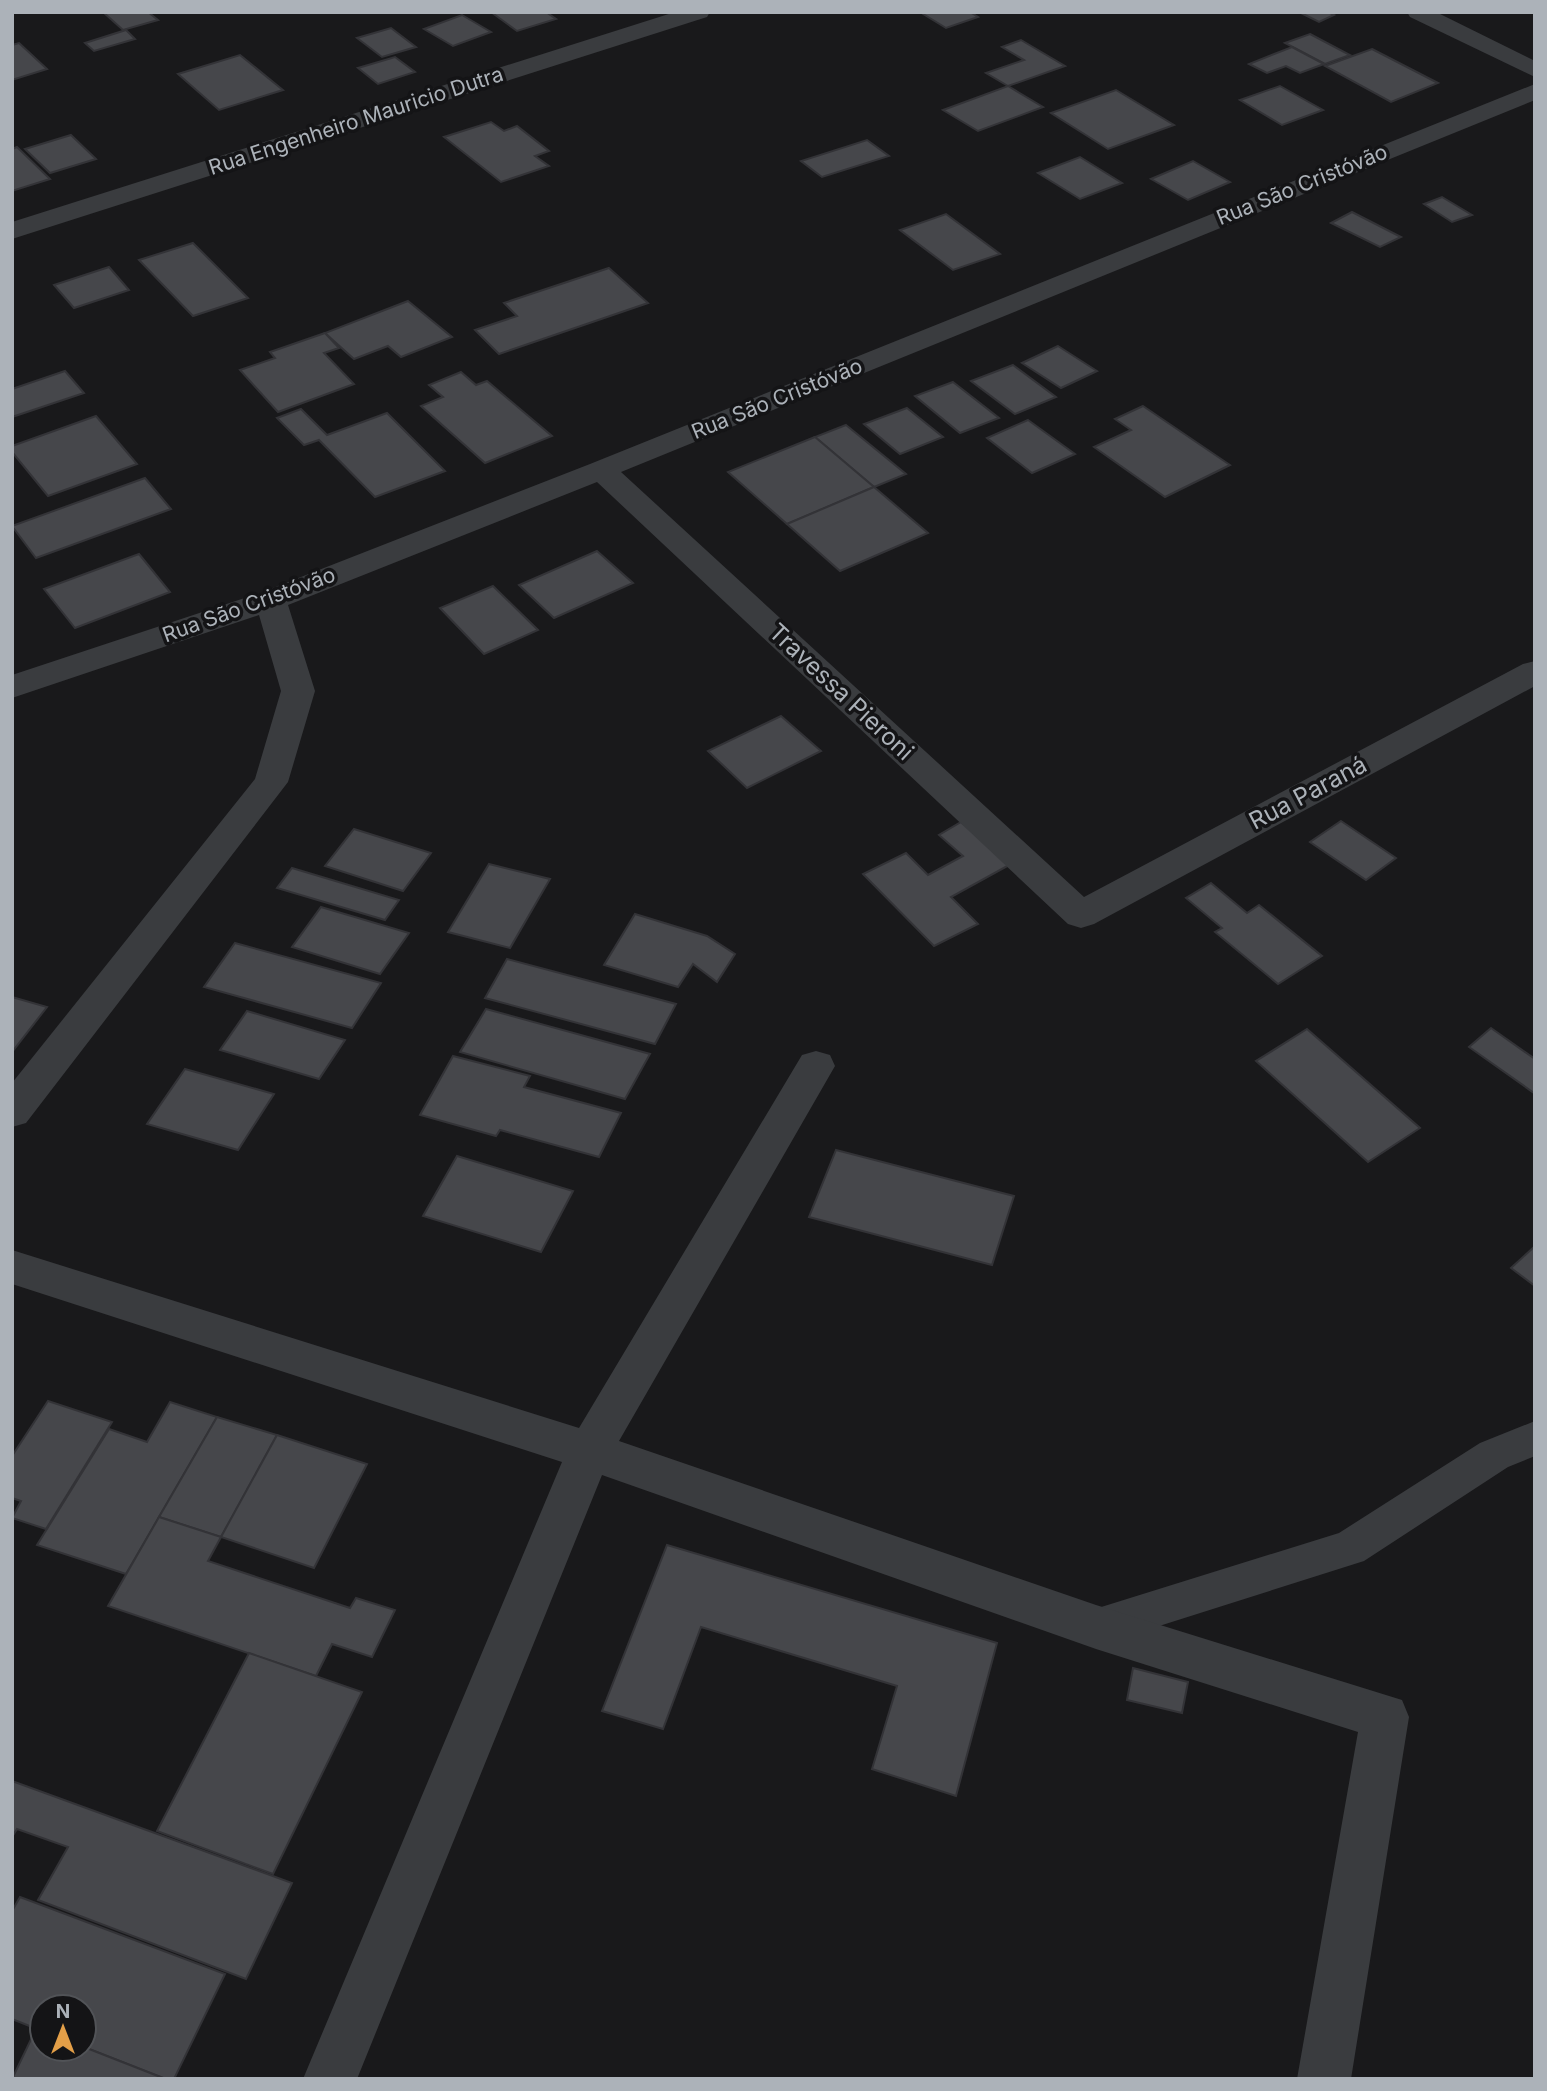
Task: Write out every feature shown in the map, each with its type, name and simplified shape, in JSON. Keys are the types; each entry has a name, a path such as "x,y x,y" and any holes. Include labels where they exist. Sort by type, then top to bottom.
{"street":[{"name":"Rua Engenheiro Mauricio Dutra","path":"12,231 699,12"},
{"path":"1418,12 1535,70"},
{"name":"Rua São Cristóvão","path":"12,687 271,600 601,470 1535,91"},
{"name":"Travessa Pieroni","path":"601,470 1081,915"},
{"path":"12,1112 271,782 298,691 271,600"},
{"name":"Rua Paraná","path":"1081,915 1535,672"},
{"path":"330,2079 589,1451 816,1066"},
{"path":"12,1267 589,1451 1096,1627 1385,1717 1324,2079"}],"lane":[{"path":"1096,1627 1350,1548 1494,1455 1535,1438"}],"building":[{"path":"103,12 148,12 158,20 123,30"},
{"path":"491,12 546,12 556,19 517,31"},
{"path":"920,12 970,12 978,17 946,28"},
{"path":"1299,12 1328,12 1334,15 1319,22"},
{"path":"462,15 491,32 453,46 424,29"},
{"path":"391,28 416,47 382,57 357,38"},
{"path":"126,30 135,39 94,51 85,43"},
{"path":"1310,34 1350,55 1325,64 1285,43"},
{"path":"1021,40 1065,66 1008,86 986,73 1024,60 1002,47"},
{"path":"19,43 47,69 12,80 12,45"},
{"path":"1292,47 1324,64 1300,73 1286,66 1267,73 1249,64"},
{"path":"1372,49 1438,83 1391,102 1325,66"},
{"path":"240,55 283,90 219,110 178,74"},
{"path":"395,57 415,72 378,84 358,68"},
{"path":"1008,86 1043,107 978,131 943,110"},
{"path":"1280,86 1323,110 1282,125 1240,100"},
{"path":"1116,90 1174,125 1108,149 1051,113"},
{"path":"491,122 504,131 517,126 549,151 535,156 549,166 501,182 444,137"},
{"path":"71,135 96,159 50,173 25,149"},
{"path":"867,140 889,156 822,177 801,161"},
{"path":"17,147 50,179 12,191 12,149"},
{"path":"1080,157 1122,183 1080,199 1038,173"},
{"path":"1193,161 1230,182 1188,200 1151,179"},
{"path":"1442,197 1472,215 1452,222 1424,204"},
{"path":"1352,212 1401,237 1380,247 1331,223"},
{"path":"946,214 1000,254 953,270 900,230"},
{"path":"193,243 248,298 193,316 139,260"},
{"path":"109,267 129,290 74,308 54,285"},
{"path":"609,268 648,303 499,354 475,330 517,316 504,303"},
{"path":"408,301 452,337 401,357 388,346 354,359 325,333"},
{"path":"325,333 339,348 324,353 354,384 278,412 240,370 275,358 270,352"},
{"path":"1058,346 1097,371 1061,388 1022,363"},
{"path":"1013,365 1056,397 1015,414 971,381"},
{"path":"65,371 84,393 12,417 12,389"},
{"path":"461,372 476,385 487,381 552,436 485,463 421,406 443,397 429,385"},
{"path":"953,382 999,418 960,433 915,396"},
{"path":"1143,406 1230,465 1165,497 1094,447 1131,430 1115,419"},
{"path":"907,408 943,437 900,454 864,424"},
{"path":"301,409 327,435 387,413 445,471 375,497 319,440 304,445 277,418"},
{"path":"96,416 137,464 48,496 12,452 12,446"},
{"path":"1028,420 1075,454 1032,473 987,438"},
{"path":"846,425 906,474 874,487 815,437"},
{"path":"815,437 874,487 787,524 728,472"},
{"path":"145,478 171,509 36,558 12,526"},
{"path":"874,487 928,533 840,571 787,524"},
{"path":"597,551 633,583 554,618 519,585"},
{"path":"139,554 170,592 75,628 44,589"},
{"path":"493,586 538,630 484,654 440,608"},
{"path":"781,716 821,751 747,788 708,751"},
{"path":"1341,821 1396,858 1366,880 1310,842"},
{"path":"961,822 1011,864 951,897 978,924 934,946 863,874 906,853 928,875 963,856 939,835"},
{"path":"354,829 431,853 403,891 325,866"},
{"path":"489,864 550,879 510,948 448,932"},
{"path":"292,868 399,900 385,920 277,888"},
{"path":"1211,883 1247,913 1259,905 1322,956 1278,984 1215,932 1222,928 1186,898"},
{"path":"321,907 409,933 380,974 292,947"},
{"path":"635,914 707,936 735,954 717,982 693,964 678,987 604,965"},
{"path":"235,943 381,983 352,1028 204,987"},
{"path":"507,959 676,1004 655,1044 485,998"},
{"path":"12,997 47,1007 12,1052"},
{"path":"486,1009 650,1054 625,1099 460,1052"},
{"path":"247,1011 345,1040 319,1079 220,1050"},
{"path":"1491,1028 1535,1059 1534,1093 1469,1047"},
{"path":"1307,1029 1420,1128 1368,1162 1256,1061"},
{"path":"453,1056 530,1076 524,1087 621,1113 599,1157 500,1130 496,1136 420,1115"},
{"path":"185,1069 274,1094 238,1150 147,1124"},
{"path":"836,1150 1014,1196 992,1265 809,1217"},
{"path":"457,1156 573,1191 541,1252 423,1216"},
{"path":"1535,1246 1535,1286 1511,1268"},
{"path":"48,1401 112,1422 46,1529 12,1518 21,1501 12,1498 12,1456"},
{"path":"170,1402 217,1417 126,1574 37,1545 109,1429 147,1442"},
{"path":"217,1417 277,1435 221,1537 159,1517"},
{"path":"277,1435 367,1464 314,1568 221,1537"},
{"path":"159,1517 221,1537 208,1561 350,1608 356,1598 395,1610 372,1657 332,1644 316,1676 108,1606"},
{"path":"667,1545 997,1643 956,1796 872,1769 897,1686 701,1627 663,1729 602,1711"},
{"path":"249,1653 362,1692 273,1874 157,1831"},
{"path":"1133,1668 1188,1682 1182,1713 1127,1700"},
{"path":"12,1781 292,1883 246,1979 38,1900 68,1847 17,1829 12,1837"},
{"path":"20,1897 225,1974 174,2079 163,2078 98,2052 98,1993 28,1993 28,2025 12,2019 12,1911"},
{"path":"28,2046 28,2063 98,2063 98,2052 163,2078 12,2079"}]}
